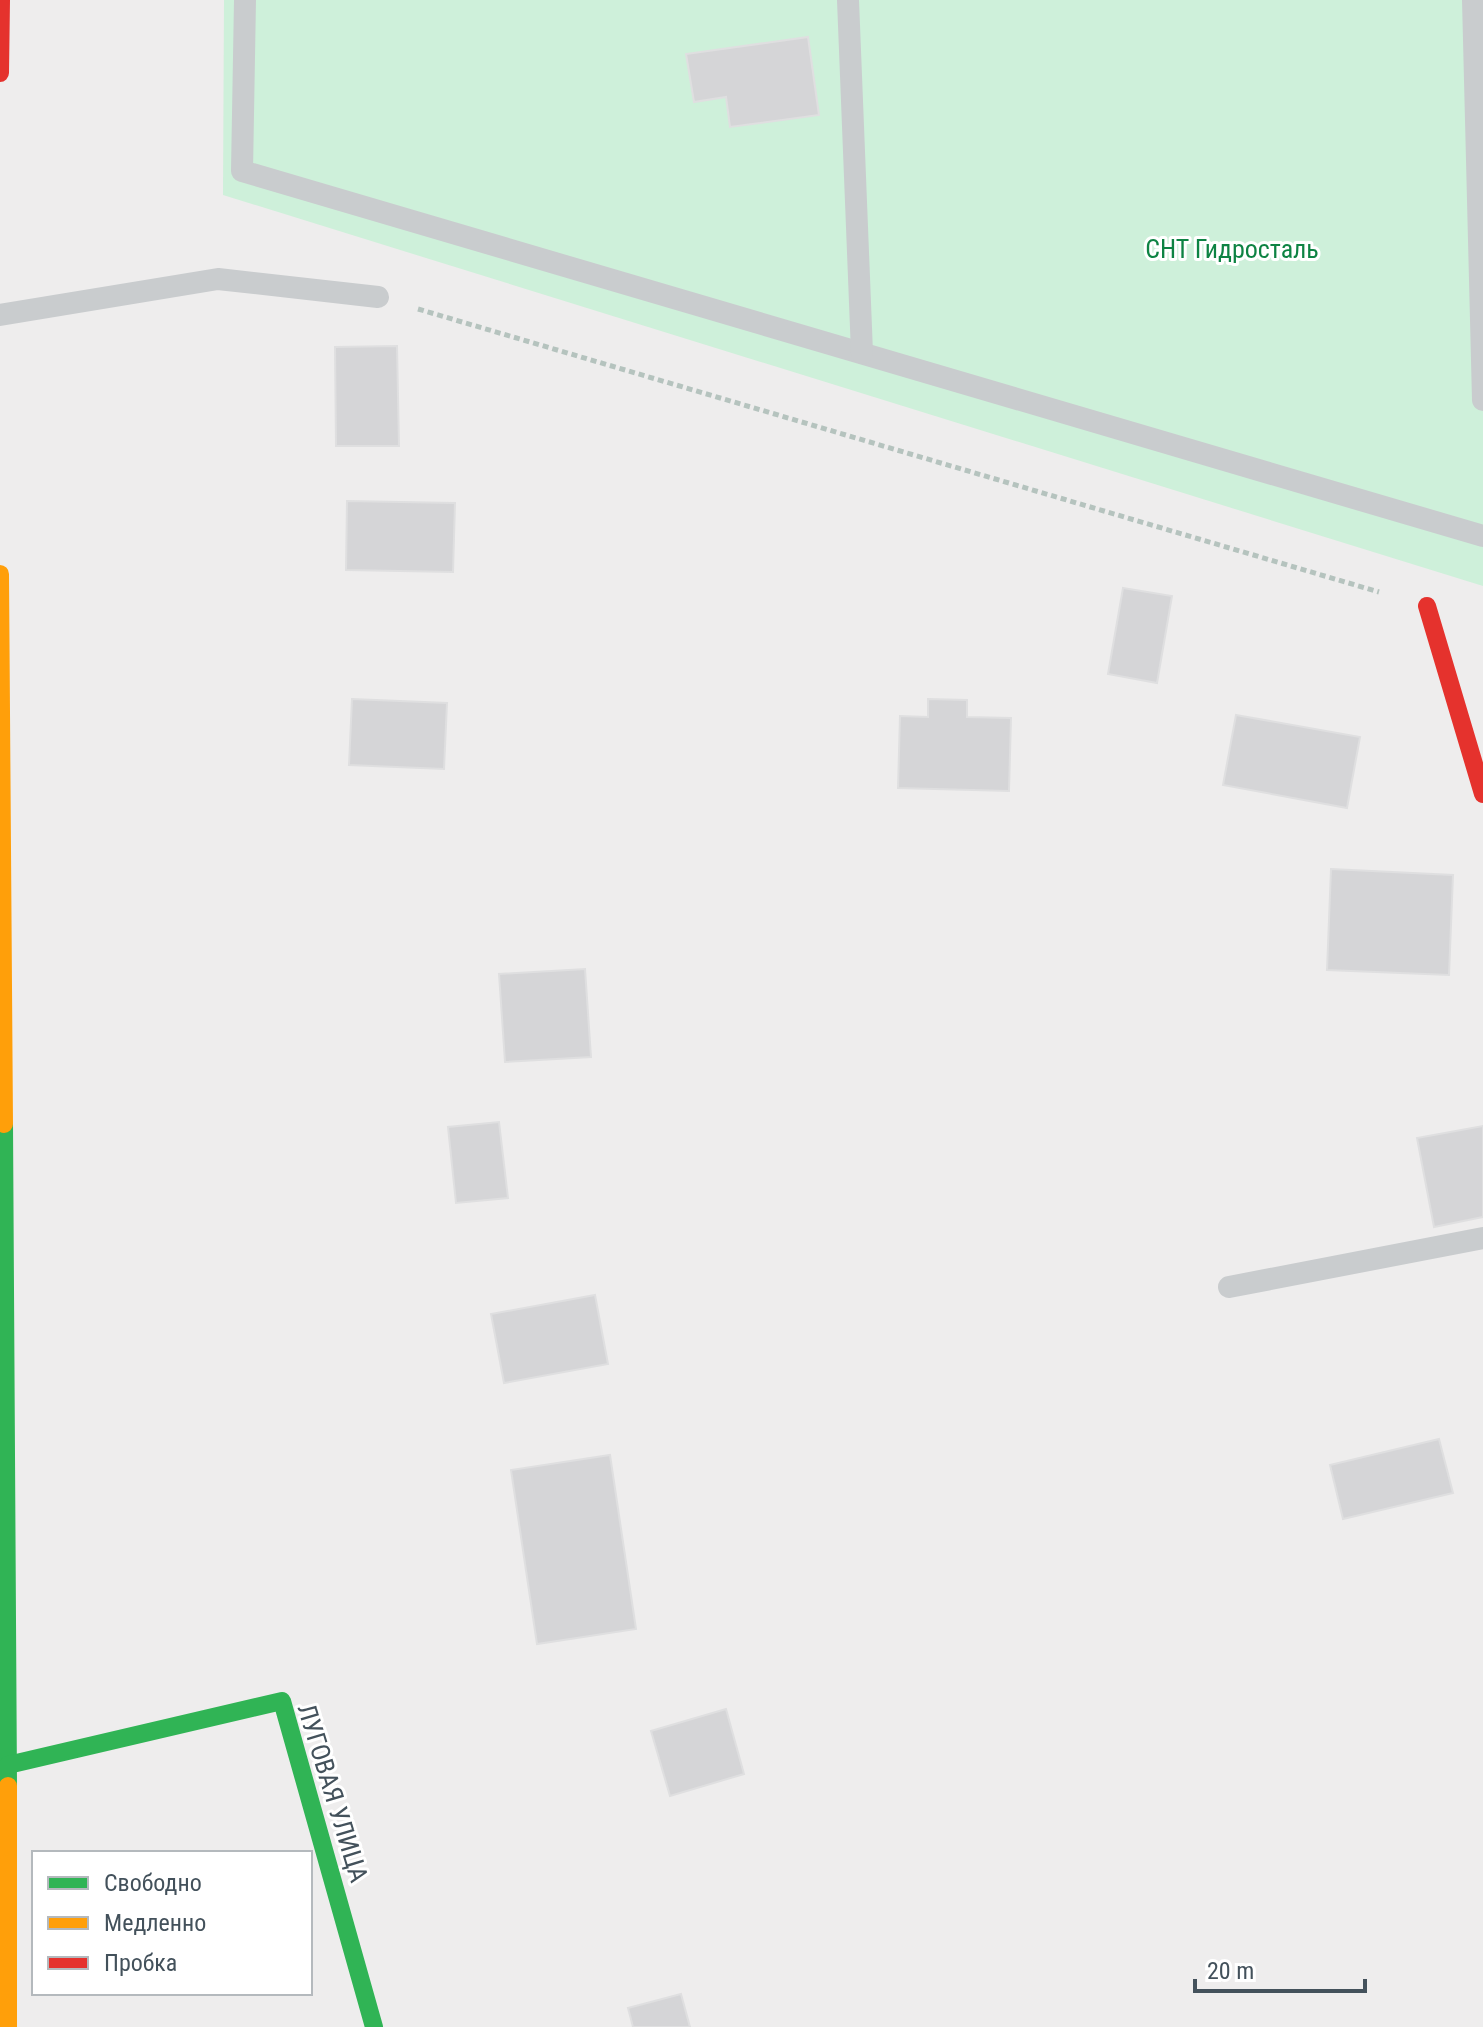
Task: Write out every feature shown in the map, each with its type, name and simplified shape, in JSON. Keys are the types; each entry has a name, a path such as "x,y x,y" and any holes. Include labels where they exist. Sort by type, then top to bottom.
{"street":[{"path":"0,73 1,0"},
{"path":"0,574 8,2027"},
{"path":"1427,606 1483,794"},
{"name":"ЛУГОВАЯ УЛИЦА","path":"8,1765 282,1701 374,2027"}],"lane":[{"path":"245,0 242,171 1483,536"},
{"path":"848,0 862,353"},
{"path":"1473,0 1483,400"},
{"path":"0,315 218,279 378,297"},
{"path":"1229,1287 1483,1238"}],"path":[{"path":"378,297 1427,606"}],"green space":[{"name":"СНТ Гидросталь","path":"224,0 1483,0 1483,586 223,195"}],"building":[{"path":"808,37 819,115 730,127 726,97 694,102 686,54"},
{"path":"397,346 399,446 336,446 335,347"},
{"path":"347,501 455,503 453,572 346,570"},
{"path":"1123,588 1172,596 1157,683 1108,674"},
{"path":"352,699 447,703 444,769 349,765"},
{"path":"928,699 967,700 967,717 1011,718 1009,791 898,788 900,716 928,717"},
{"path":"1236,715 1360,737 1347,808 1223,785"},
{"path":"1331,869 1453,875 1449,975 1327,970"},
{"path":"585,969 591,1057 505,1062 499,974"},
{"path":"499,1122 508,1198 456,1203 448,1127"},
{"path":"1483,1126 1483,1217 1434,1227 1417,1138"},
{"path":"595,1295 608,1364 504,1383 491,1314"},
{"path":"1439,1439 1453,1493 1343,1519 1330,1465"},
{"path":"610,1455 636,1629 537,1644 511,1470"},
{"path":"726,1709 744,1774 670,1796 651,1731"},
{"path":"681,1994 690,2027 633,2027 628,2008"}],"traffic: fast":[{"path":"4,1124 8,1786"},
{"path":"8,1765 282,1701 374,2027"}],"traffic: slow":[{"path":"0,574 4,1124"},
{"path":"8,1786 8,2027"}],"traffic: jam":[{"path":"0,73 1,0"},
{"path":"1427,606 1483,794"}]}
